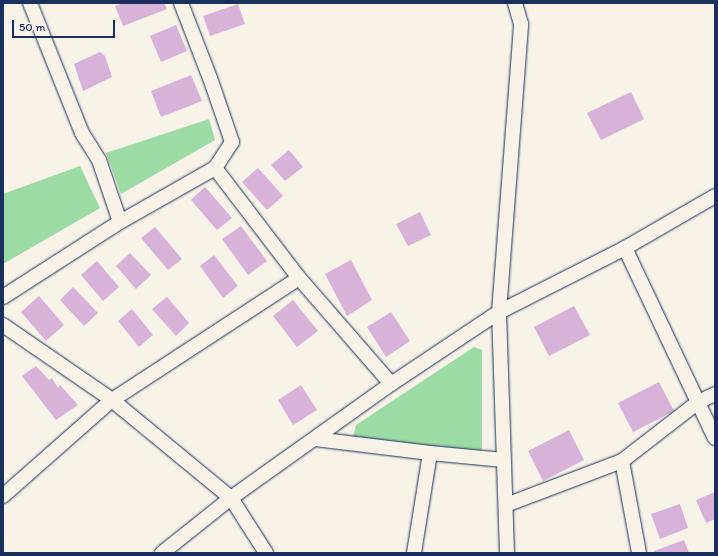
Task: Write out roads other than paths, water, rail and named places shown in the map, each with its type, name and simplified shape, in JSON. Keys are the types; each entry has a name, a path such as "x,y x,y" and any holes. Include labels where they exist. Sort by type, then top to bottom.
{"street":[{"path":"30,3 82,133 99,160 120,222"},
{"path":"3,297 120,222 215,168 232,142 210,78 181,3"},
{"path":"507,553 499,312 520,24 515,3"},
{"path":"215,168 299,278 391,384"},
{"path":"162,553 231,498 391,384 499,312 625,248 715,196"},
{"path":"625,248 715,438"},
{"path":"3,496 112,400 299,278"},
{"path":"3,325 112,400 231,498 266,553"},
{"path":"506,505 622,461 698,402 715,394"},
{"path":"315,439 430,453 504,460"},
{"path":"414,553 430,453"},
{"path":"622,461 639,553"}]}
